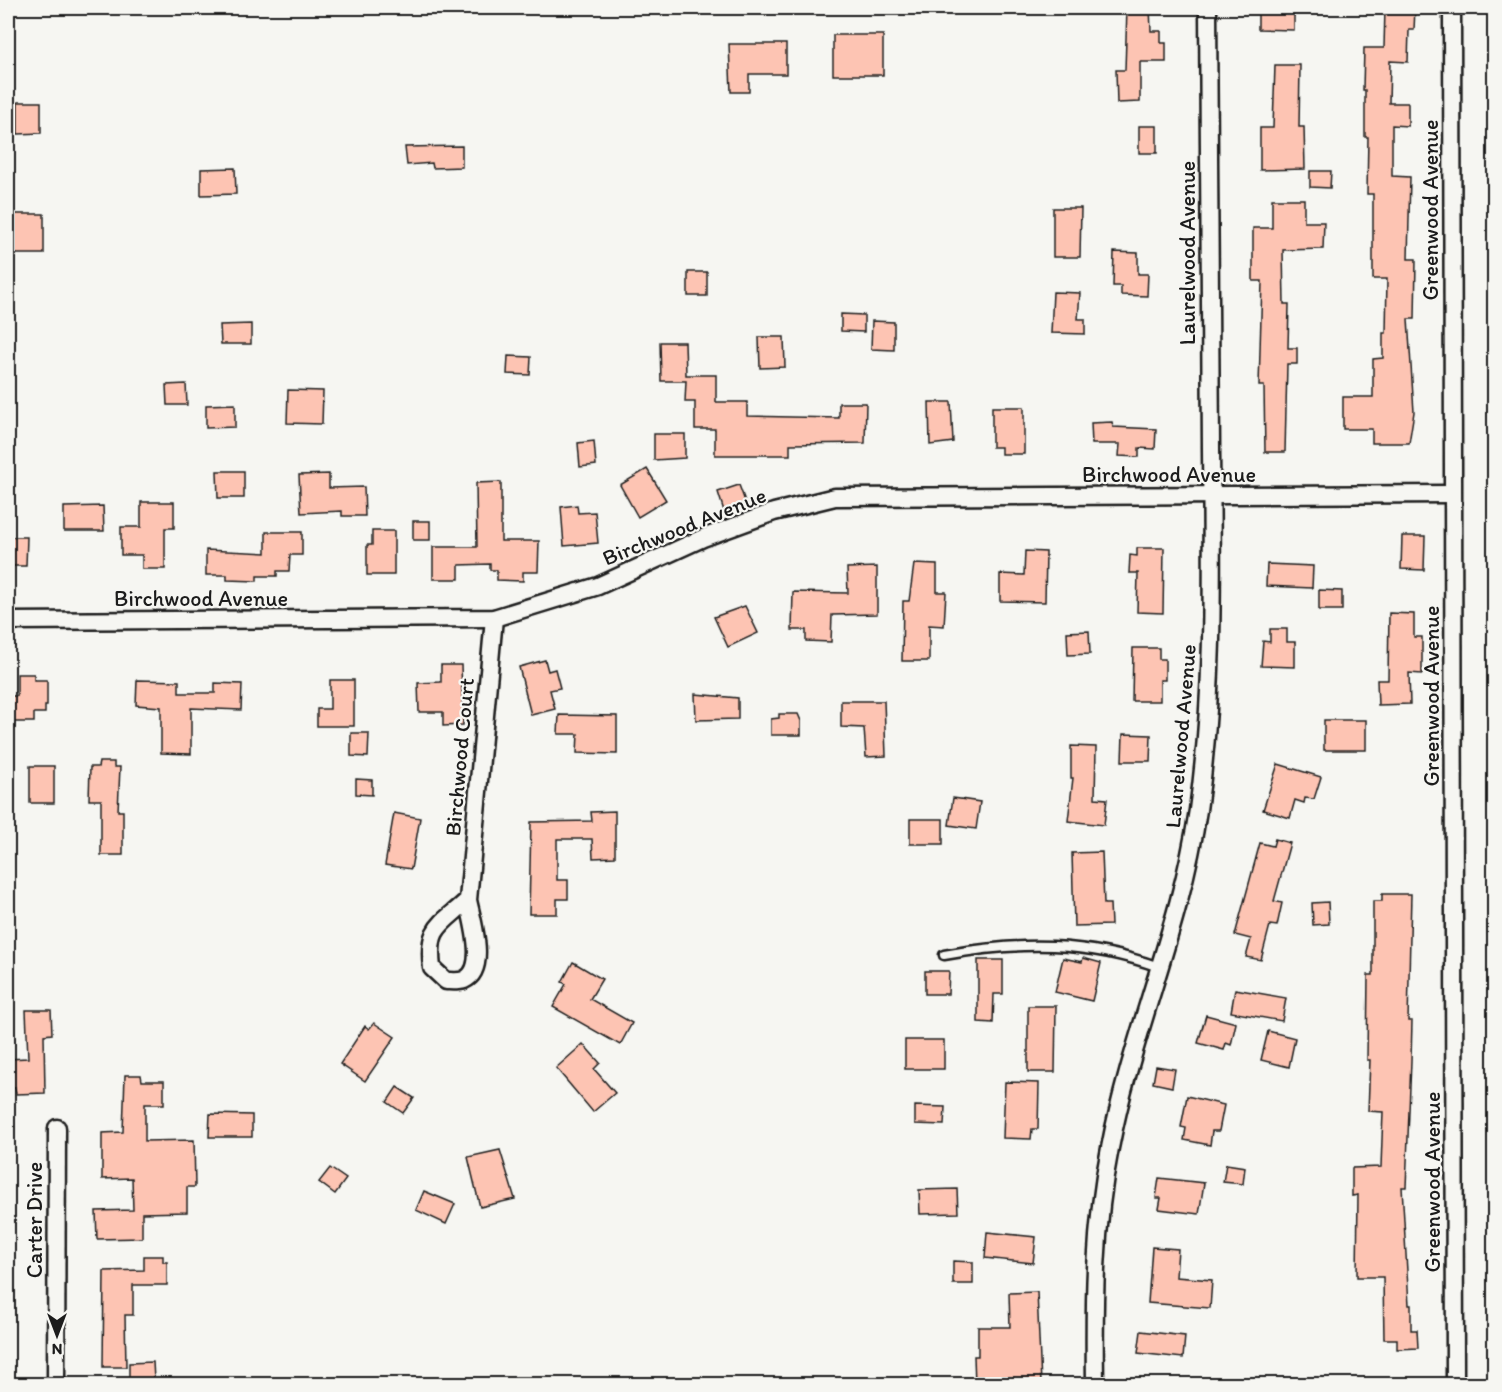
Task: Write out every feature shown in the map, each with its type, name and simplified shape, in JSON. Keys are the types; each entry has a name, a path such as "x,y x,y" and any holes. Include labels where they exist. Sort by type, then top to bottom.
{"street":[{"name":"Laurelwood Avenue","path":"1095,1384 1094,1280 1098,1219 1110,1146 1187,877 1198,807 1212,670 1208,8"},
{"name":"Greenwood Avenue","path":"1452,8 1455,1384"},
{"name":"Birchwood Avenue","path":"8,621 494,618 598,585 702,538 774,513 835,497 1211,497 1452,494"},
{"name":"Birchwood Court","path":"468,900 432,934 430,949 432,968 446,981 463,981 472,974 478,960 468,900 494,618"},
{"name":"Carter Drive","path":"56,1384 57,1128"}],"lane":[{"path":"944,955 983,948 1068,946 1126,955 1160,967"}],"building":[{"path":"1127,8 1150,8 1151,31 1161,31 1161,43 1166,43 1166,62 1140,62 1140,102 1117,103 1116,70 1125,70"},
{"path":"1258,8 1294,8 1294,30 1258,29"},
{"path":"1385,8 1415,8 1414,30 1409,30 1408,62 1390,61 1389,103 1408,103 1408,126 1392,125 1392,176 1410,177 1408,259 1416,259 1415,319 1408,319 1414,412 1409,443 1372,443 1372,429 1343,429 1343,397 1373,397 1373,359 1383,358 1383,333 1386,333 1387,279 1373,279 1373,194 1367,194 1368,137 1365,137 1365,90 1363,90 1364,48 1384,48"},
{"path":"833,35 883,35 883,75 833,75"},
{"path":"729,44 786,44 786,74 749,74 749,92 731,92"},
{"path":"1275,65 1300,65 1299,127 1304,127 1305,169 1260,170 1260,128 1273,128"},
{"path":"18,102 41,102 41,133 18,134"},
{"path":"1139,126 1157,126 1157,153 1139,153"},
{"path":"462,146 462,167 433,168 432,163 407,165 405,147"},
{"path":"235,168 236,194 201,195 201,169"},
{"path":"1310,171 1331,171 1330,188 1310,187"},
{"path":"1272,199 1304,199 1304,222 1324,222 1323,249 1283,250 1284,304 1289,304 1288,348 1297,348 1297,364 1287,364 1285,452 1265,452 1264,386 1259,386 1262,281 1253,281 1253,228 1272,228"},
{"path":"1053,208 1081,208 1080,257 1053,257"},
{"path":"14,214 44,214 44,254 14,254"},
{"path":"1114,252 1138,253 1138,274 1148,274 1147,296 1121,295 1121,286 1113,286"},
{"path":"688,272 707,272 707,296 688,296"},
{"path":"1053,292 1080,293 1078,319 1085,319 1085,334 1051,333"},
{"path":"841,314 864,315 864,332 841,331"},
{"path":"872,321 894,322 894,350 871,349"},
{"path":"251,324 251,344 221,344 220,325"},
{"path":"759,337 784,337 785,367 760,368"},
{"path":"660,342 685,342 686,375 716,375 716,402 747,402 747,416 839,418 839,403 866,403 865,443 790,444 790,455 715,455 715,429 695,429 695,402 685,402 686,381 661,381"},
{"path":"508,356 531,357 530,375 507,374"},
{"path":"186,384 187,405 167,405 166,385"},
{"path":"288,390 323,391 322,424 287,423"},
{"path":"929,402 951,402 953,442 930,445"},
{"path":"235,404 235,427 206,428 206,405"},
{"path":"992,407 1024,407 1024,454 1001,454 1001,447 992,447"},
{"path":"1112,422 1113,427 1156,429 1155,449 1139,448 1139,457 1119,456 1120,444 1092,444 1091,423"},
{"path":"654,434 685,434 685,458 654,460"},
{"path":"594,441 596,465 580,467 578,443"},
{"path":"647,469 666,500 638,517 620,485"},
{"path":"217,471 244,471 244,498 218,498"},
{"path":"329,474 329,488 364,487 365,516 342,516 342,511 301,513 299,475"},
{"path":"501,482 501,541 539,541 538,572 523,572 523,581 497,580 497,570 490,570 490,564 459,565 459,579 433,579 433,547 477,547 476,483"},
{"path":"739,485 746,504 724,511 718,492"},
{"path":"141,502 174,502 174,528 165,528 165,569 142,569 142,555 121,555 121,527 141,527"},
{"path":"577,505 578,513 595,512 598,543 564,546 561,507"},
{"path":"103,506 104,531 64,531 64,507"},
{"path":"413,521 430,521 430,540 413,540"},
{"path":"372,531 394,531 394,575 367,575 367,545 372,545"},
{"path":"266,532 302,532 302,555 290,555 289,571 277,571 277,576 257,576 257,581 227,580 227,575 206,575 206,550 266,553"},
{"path":"1402,536 1425,536 1424,570 1401,569"},
{"path":"8,537 27,537 26,566 8,566"},
{"path":"1137,548 1164,548 1163,613 1137,612 1138,573 1129,573 1130,555 1137,556"},
{"path":"1025,551 1046,552 1045,602 1000,601 1000,574 1024,575"},
{"path":"914,564 937,565 937,592 946,592 944,626 929,625 929,661 902,661 903,601 909,601"},
{"path":"1267,564 1313,566 1312,588 1266,586"},
{"path":"877,567 877,614 832,615 831,642 806,641 806,630 792,630 793,592 848,593 847,568"},
{"path":"1319,590 1342,591 1342,610 1319,610"},
{"path":"745,606 758,633 728,647 714,617"},
{"path":"1389,613 1414,614 1414,637 1422,637 1422,674 1409,673 1410,704 1378,705 1377,680 1388,680"},
{"path":"1270,629 1287,629 1287,642 1295,642 1295,667 1261,666 1263,641 1270,642"},
{"path":"1089,631 1090,654 1068,655 1067,632"},
{"path":"1133,648 1159,648 1159,659 1165,659 1165,680 1160,680 1160,701 1132,701"},
{"path":"545,660 548,671 555,669 560,688 550,690 555,709 531,715 519,667"},
{"path":"441,665 461,665 463,725 443,726 443,712 419,712 418,683 441,682"},
{"path":"17,674 34,674 34,680 47,680 45,713 34,713 34,722 8,722 8,696 17,696"},
{"path":"137,680 179,681 179,693 215,693 215,683 242,684 241,710 191,708 191,754 161,753 161,707 136,705"},
{"path":"330,680 354,680 354,726 317,726 317,709 330,709"},
{"path":"695,694 738,698 738,719 696,720"},
{"path":"841,701 884,701 886,756 866,757 864,728 841,727"},
{"path":"779,714 798,714 801,721 801,735 771,735 771,719 779,718"},
{"path":"559,715 617,716 617,754 577,753 578,734 558,734"},
{"path":"1324,720 1366,720 1366,750 1324,750"},
{"path":"351,733 369,733 368,757 351,756"},
{"path":"1123,734 1151,735 1150,761 1122,761"},
{"path":"1071,746 1096,747 1095,798 1107,799 1104,825 1068,821 1073,778 1071,778"},
{"path":"99,762 114,762 114,767 120,767 118,811 123,811 123,855 101,855 101,800 89,800 90,767 98,767"},
{"path":"1278,764 1321,777 1314,799 1305,798 1304,803 1295,800 1290,818 1263,810"},
{"path":"30,766 54,766 54,803 30,803"},
{"path":"356,779 372,780 372,795 356,794"},
{"path":"953,798 980,802 976,829 949,825"},
{"path":"615,811 615,857 593,858 592,839 557,839 557,880 568,880 568,899 557,899 557,914 529,914 531,822 592,821 591,812"},
{"path":"394,813 420,818 411,869 385,865"},
{"path":"910,819 943,819 943,844 910,844"},
{"path":"1275,839 1290,843 1274,901 1282,903 1277,926 1270,925 1261,960 1246,957 1251,939 1235,935 1260,843 1273,846"},
{"path":"1102,852 1104,904 1110,904 1111,925 1074,926 1072,853"},
{"path":"1382,894 1411,894 1408,1021 1412,1021 1411,1061 1406,1187 1402,1187 1411,1330 1417,1330 1418,1348 1397,1349 1397,1339 1384,1339 1383,1277 1357,1277 1358,1195 1352,1196 1352,1168 1381,1167 1383,1112 1368,1111 1370,1060 1367,1060 1368,975 1373,975 1373,901 1382,901"},
{"path":"1328,902 1329,924 1313,925 1312,903"},
{"path":"1063,958 1082,962 1083,958 1101,963 1092,1001 1055,992"},
{"path":"978,960 1003,960 1003,994 994,994 993,1023 978,1022"},
{"path":"573,962 602,979 590,999 632,1023 620,1045 553,1007 566,984 562,982"},
{"path":"925,971 949,971 948,994 925,994"},
{"path":"1235,989 1286,998 1282,1021 1231,1012"},
{"path":"1028,1006 1056,1006 1055,1072 1028,1072"},
{"path":"26,1010 51,1010 52,1034 44,1035 45,1093 16,1094 15,1088 8,1088 8,1059 28,1058"},
{"path":"1206,1015 1236,1023 1231,1045 1226,1043 1224,1050 1198,1043"},
{"path":"374,1023 395,1037 365,1081 340,1064 365,1026 369,1029"},
{"path":"1268,1031 1295,1038 1289,1067 1261,1060"},
{"path":"905,1040 944,1040 944,1069 905,1069"},
{"path":"583,1044 600,1063 594,1069 615,1093 593,1112 556,1068"},
{"path":"1156,1066 1175,1069 1172,1087 1153,1083"},
{"path":"125,1075 141,1075 142,1081 164,1081 164,1104 145,1104 145,1141 194,1140 195,1187 187,1187 187,1212 142,1213 142,1238 97,1239 96,1211 133,1210 132,1178 102,1179 102,1133 123,1132"},
{"path":"1005,1082 1039,1083 1038,1129 1032,1129 1031,1139 1003,1138"},
{"path":"397,1087 414,1098 403,1113 387,1102"},
{"path":"1187,1096 1224,1105 1219,1131 1212,1131 1210,1145 1184,1140 1186,1128 1181,1127"},
{"path":"915,1106 945,1107 944,1125 915,1124"},
{"path":"210,1114 252,1115 252,1137 209,1137"},
{"path":"500,1150 515,1199 480,1207 468,1157"},
{"path":"1226,1164 1245,1167 1243,1184 1223,1182"},
{"path":"330,1168 346,1179 335,1194 319,1182"},
{"path":"1159,1178 1204,1183 1199,1214 1159,1209 1161,1198 1156,1198"},
{"path":"957,1189 958,1213 920,1214 919,1190"},
{"path":"424,1191 455,1204 446,1224 416,1210"},
{"path":"987,1232 1036,1237 1033,1263 985,1258"},
{"path":"1152,1247 1178,1249 1176,1277 1212,1280 1210,1308 1148,1303"},
{"path":"144,1256 163,1256 163,1262 167,1262 167,1285 133,1285 133,1315 125,1315 126,1367 103,1367 104,1271 144,1270"},
{"path":"953,1261 973,1262 973,1284 953,1284"},
{"path":"1037,1292 1041,1384 975,1384 974,1356 978,1356 978,1327 1010,1327 1009,1293"},
{"path":"1141,1331 1185,1336 1183,1358 1138,1353"},
{"path":"153,1362 154,1380 129,1381 129,1363"}]}
